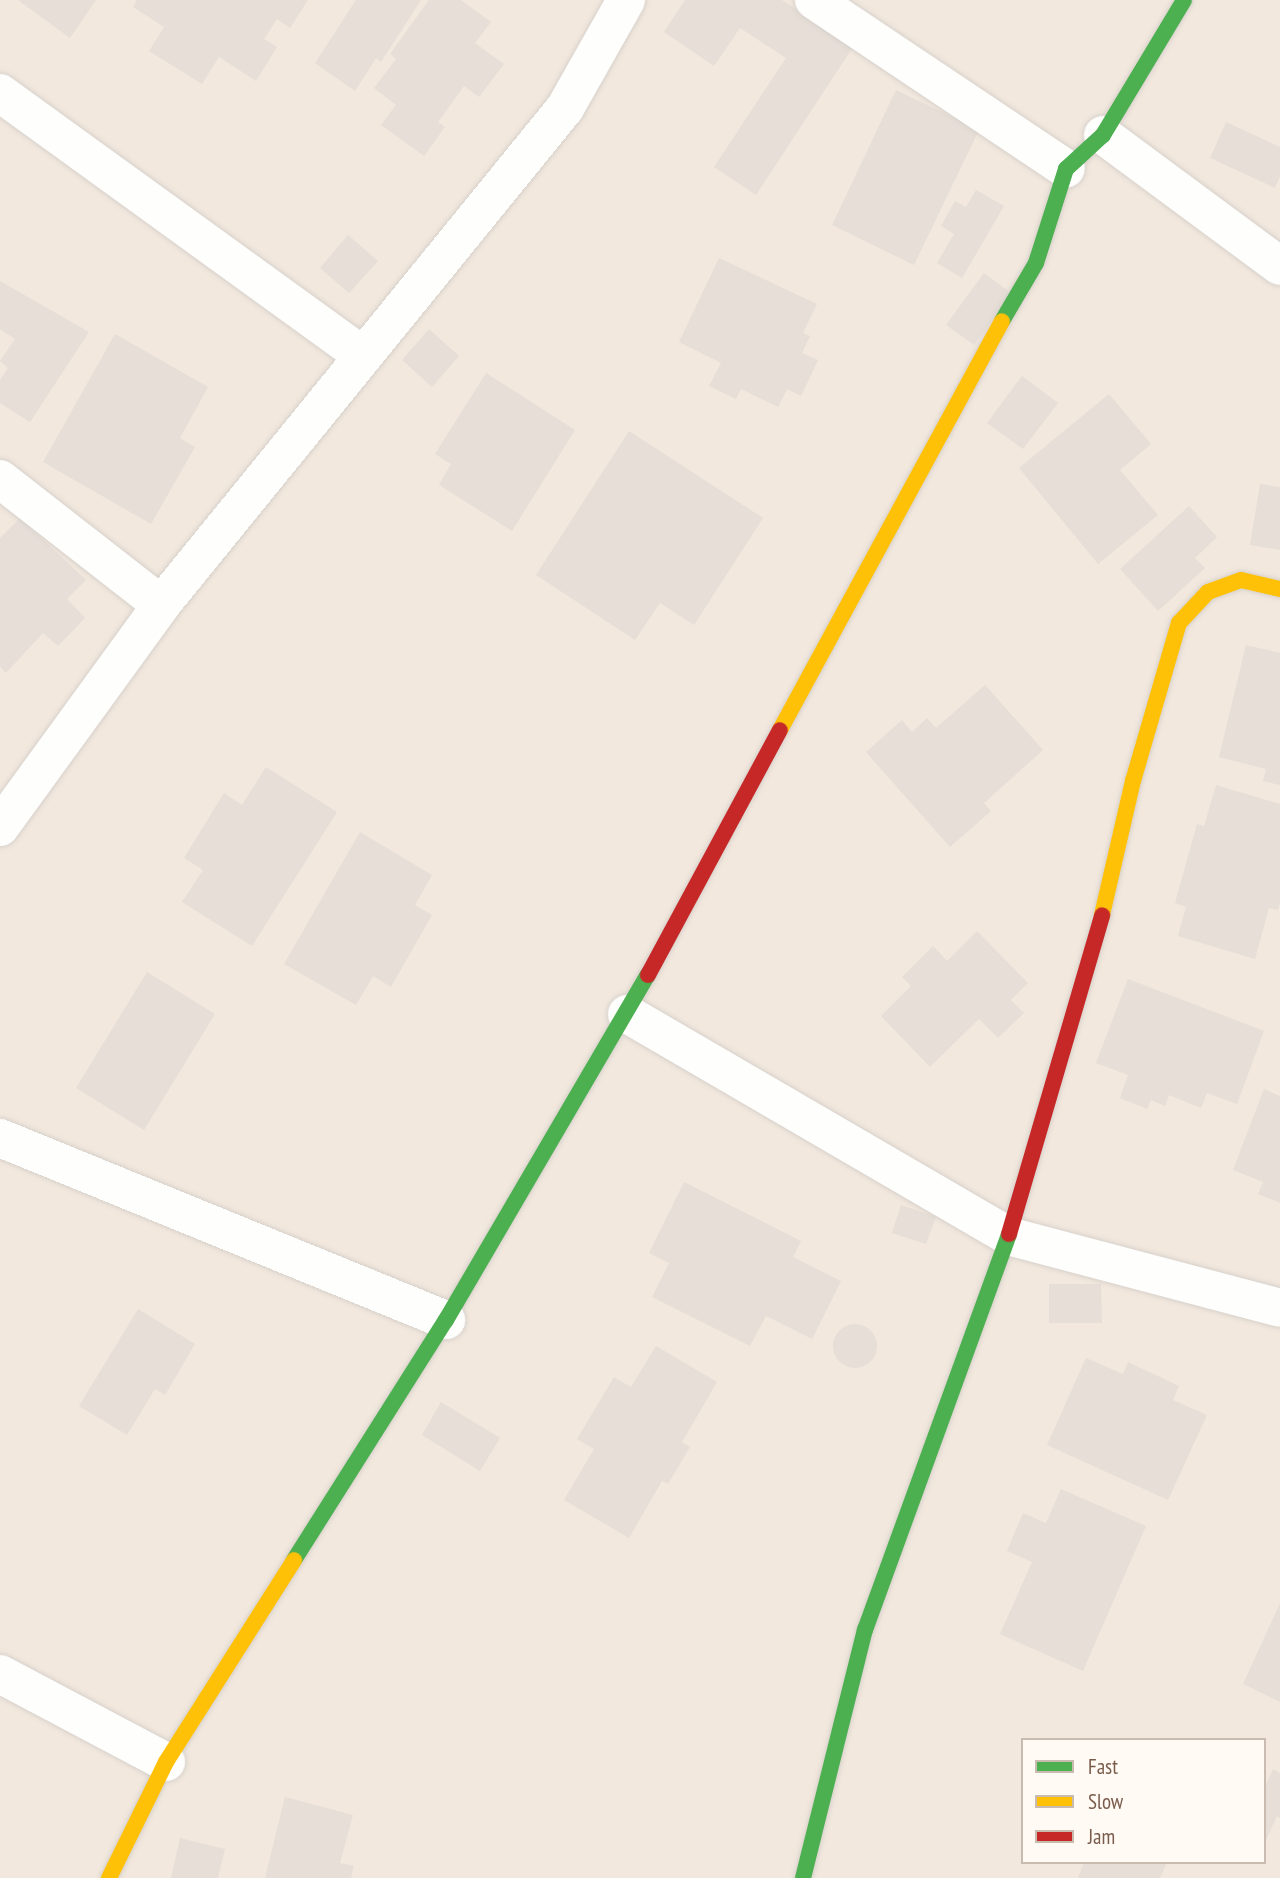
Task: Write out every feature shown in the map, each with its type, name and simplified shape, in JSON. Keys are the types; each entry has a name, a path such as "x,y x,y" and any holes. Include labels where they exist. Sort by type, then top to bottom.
{"street":[{"path":"0,827 161,605 565,108 626,0"},
{"path":"814,0 1066,169"},
{"path":"109,1878 166,1762 446,1320 627,1014 977,363 1036,263 1066,169 1103,135 1184,0"},
{"path":"0,93 362,355"},
{"path":"1103,135 1280,267"},
{"path":"0,479 161,605"},
{"path":"803,1878 865,1630 1008,1236 1106,902 1133,782 1179,623 1208,592 1241,580 1280,589"},
{"path":"627,1014 1008,1236 1280,1308"},
{"path":"0,1139 446,1320"},
{"path":"0,1674 166,1762"}],"shaded area":[{"path":"0,0 1280,0 1280,1878 0,1878"}],"building":[{"path":"18,0 96,0 70,38"},
{"path":"137,0 308,0 290,28 277,19 264,39 277,47 256,81 219,57 202,84 149,51 164,27 133,7"},
{"path":"356,0 421,0 381,62 376,58 355,91 315,63"},
{"path":"429,0 461,0 491,22 475,43 504,64 479,97 464,86 438,122 445,127 424,156 381,125 396,105 374,88 396,59 390,54"},
{"path":"685,0 782,0 853,47 756,195 714,167 786,58 740,28 714,66 664,32"},
{"path":"896,90 979,130 914,265 832,225"},
{"path":"1226,122 1280,147 1280,176 1275,188 1210,158"},
{"path":"976,190 1004,206 962,278 937,263 954,234 941,226 955,201 966,207"},
{"path":"348,235 378,261 349,293 320,268"},
{"path":"719,258 817,304 803,333 810,336 802,353 818,360 801,396 787,389 778,407 741,389 736,399 709,386 721,363 679,342"},
{"path":"984,273 1012,294 974,345 946,325"},
{"path":"0,281 89,332 30,422 0,403 0,380 8,368 0,361 15,339 0,329"},
{"path":"429,329 459,356 432,387 402,360"},
{"path":"115,334 208,387 180,438 195,447 151,524 43,462"},
{"path":"486,373 575,430 512,531 439,485 451,464 435,454"},
{"path":"1022,376 1058,403 1023,449 987,423"},
{"path":"1109,394 1151,444 1120,470 1158,515 1098,564 1019,468"},
{"path":"629,431 763,518 694,625 660,603 635,640 536,575"},
{"path":"1260,484 1280,487 1280,550 1250,545"},
{"path":"1189,506 1217,537 1195,558 1205,568 1158,611 1120,569"},
{"path":"20,518 86,580 67,599 85,618 58,646 43,633 6,673 0,667 0,538"},
{"path":"1246,645 1280,653 1280,785 1263,781 1266,769 1219,757"},
{"path":"985,685 1043,750 984,803 991,811 950,847 866,752 902,720 912,732 927,718 936,728"},
{"path":"266,767 337,812 252,946 182,902 203,870 184,858 224,793 242,805"},
{"path":"1216,785 1280,804 1280,903 1278,910 1269,908 1255,959 1178,936 1186,907 1175,903 1197,824 1204,826"},
{"path":"360,832 432,875 415,905 432,915 391,987 373,976 356,1005 284,964"},
{"path":"977,931 1028,983 1011,1000 1024,1013 998,1038 979,1019 930,1067 881,1016 911,986 902,977 933,946 947,961"},
{"path":"147,972 215,1014 144,1130 76,1088"},
{"path":"1128,979 1264,1031 1237,1104 1207,1093 1201,1108 1169,1095 1165,1106 1151,1100 1147,1109 1120,1098 1128,1075 1096,1063"},
{"path":"1264,1089 1280,1096 1280,1203 1258,1194 1263,1182 1233,1170"},
{"path":"684,1182 801,1241 793,1257 841,1281 812,1339 766,1316 750,1346 652,1297 669,1263 649,1253"},
{"path":"901,1205 936,1217 926,1244 892,1233"},
{"path":"1049,1284 1101,1284 1102,1323 1049,1323"},
{"path":"138,1309 195,1344 165,1395 155,1389 127,1435 79,1406"},
{"path":"855,1324 871,1330 877,1346 871,1362 855,1368 839,1362 833,1346 839,1330"},
{"path":"656,1346 717,1382 682,1442 690,1447 668,1484 662,1481 629,1538 564,1500 594,1449 577,1439 614,1377 631,1387"},
{"path":"1086,1358 1123,1374 1128,1362 1179,1386 1173,1400 1207,1415 1168,1500 1047,1445"},
{"path":"441,1402 500,1438 480,1471 422,1435"},
{"path":"1061,1489 1146,1526 1083,1671 1000,1634 1032,1562 1007,1551 1023,1513 1046,1523"},
{"path":"1280,1603 1280,1702 1243,1684"},
{"path":"1273,1769 1280,1773 1280,1818 1277,1816 1266,1840 1266,1785"},
{"path":"285,1797 353,1815 340,1863 354,1866 351,1878 265,1878"},
{"path":"180,1838 225,1849 218,1878 171,1878"},
{"path":"1083,1864 1166,1864 1160,1878 1078,1878"}],"traffic: fast":[{"path":"1002,321 1036,263 1066,169 1103,135 1184,0"},
{"path":"294,1560 446,1320 648,975"},
{"path":"803,1878 865,1630 1009,1234"}],"traffic: slow":[{"path":"780,730 1002,321"},
{"path":"1102,915 1133,781 1179,623 1208,592 1241,580 1280,589"},
{"path":"109,1878 166,1762 294,1560"}],"traffic: jam":[{"path":"648,975 780,730"},
{"path":"1009,1234 1102,915"}]}
